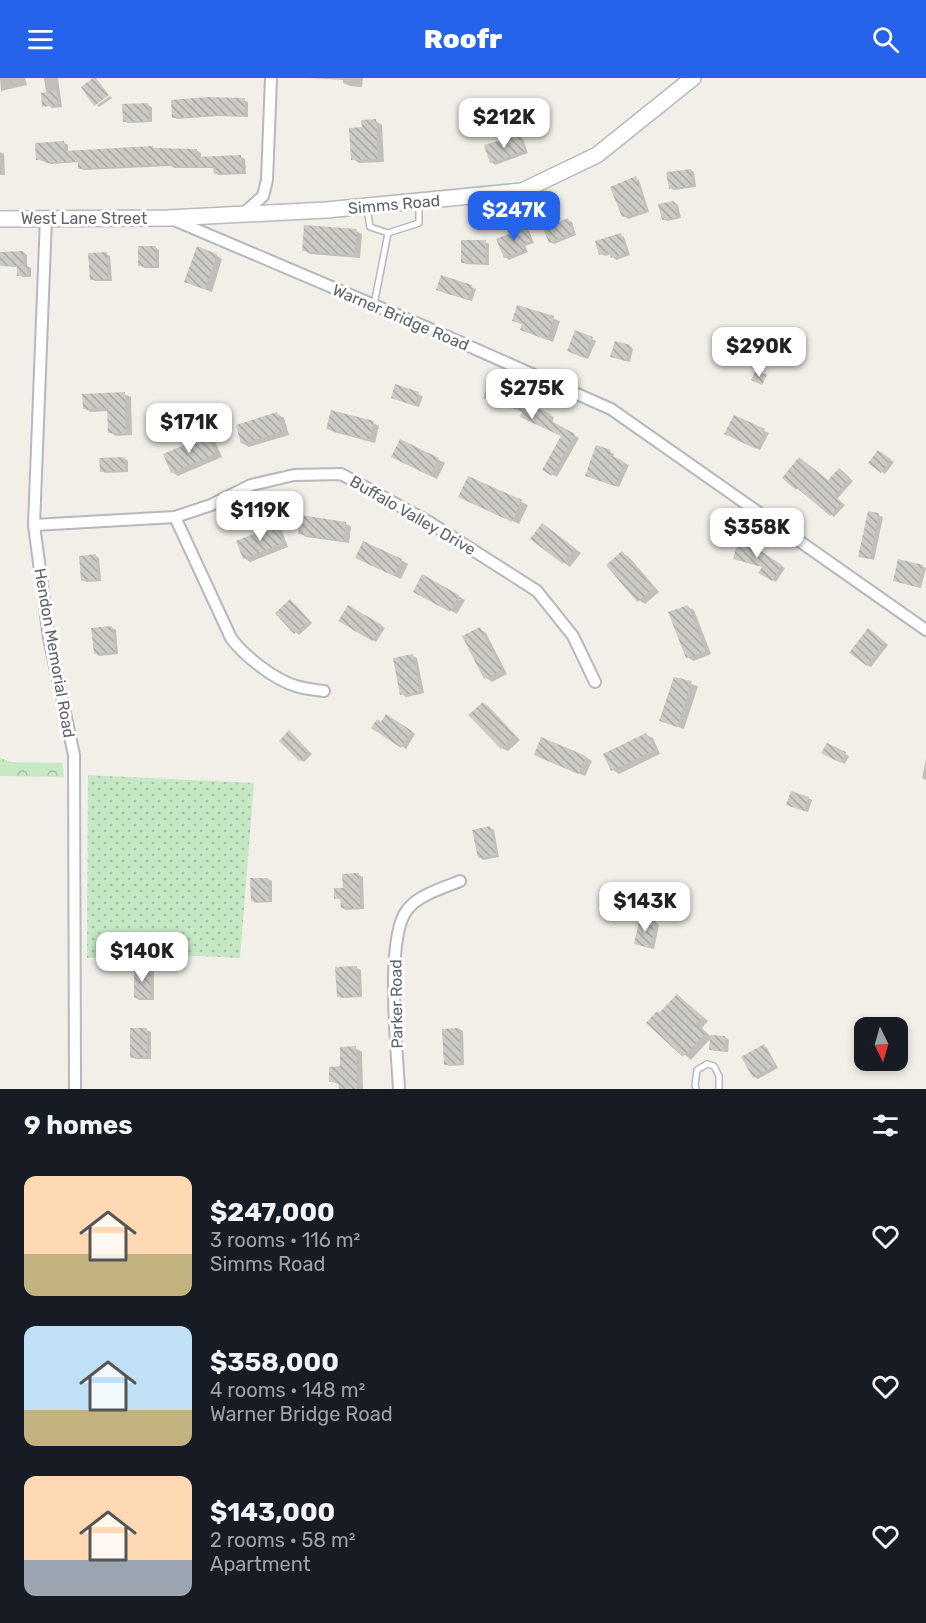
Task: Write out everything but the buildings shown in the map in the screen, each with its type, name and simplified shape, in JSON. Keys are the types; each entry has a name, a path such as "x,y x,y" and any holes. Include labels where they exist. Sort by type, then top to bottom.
{"street":[{"path":"243,214 263,196 267,180 271,78"},
{"name":"Simms Road","path":"168,218 367,206 522,191 597,155 693,78"},
{"name":"Hendon Memorial Road","path":"46,218 34,525 49,638 74,755 75,1089"},
{"name":"West Lane Street","path":"0,219 168,218"},
{"name":"Warner Bridge Road","path":"168,218 611,409 926,630"},
{"name":"Buffalo Valley Drive","path":"34,525 175,518 211,505 251,485 294,476 341,474 429,522 537,591 573,636 595,682"},
{"path":"175,518 231,638 241,651 294,686 324,692"},
{"name":"Parker Road","path":"399,1089 394,958 399,926 407,909 421,898 460,881"}],"lane":[{"path":"367,206 370,227 388,233 419,223 419,202"},
{"path":"374,305 388,233"},
{"path":"696,1089 694,1085 697,1070 707,1064 714,1066 719,1076 719,1089"}],"green space":[{"path":"0,758 11,762 62,763 64,777 0,776"},
{"path":"88,775 254,783 240,958 174,955 87,958"}]}
